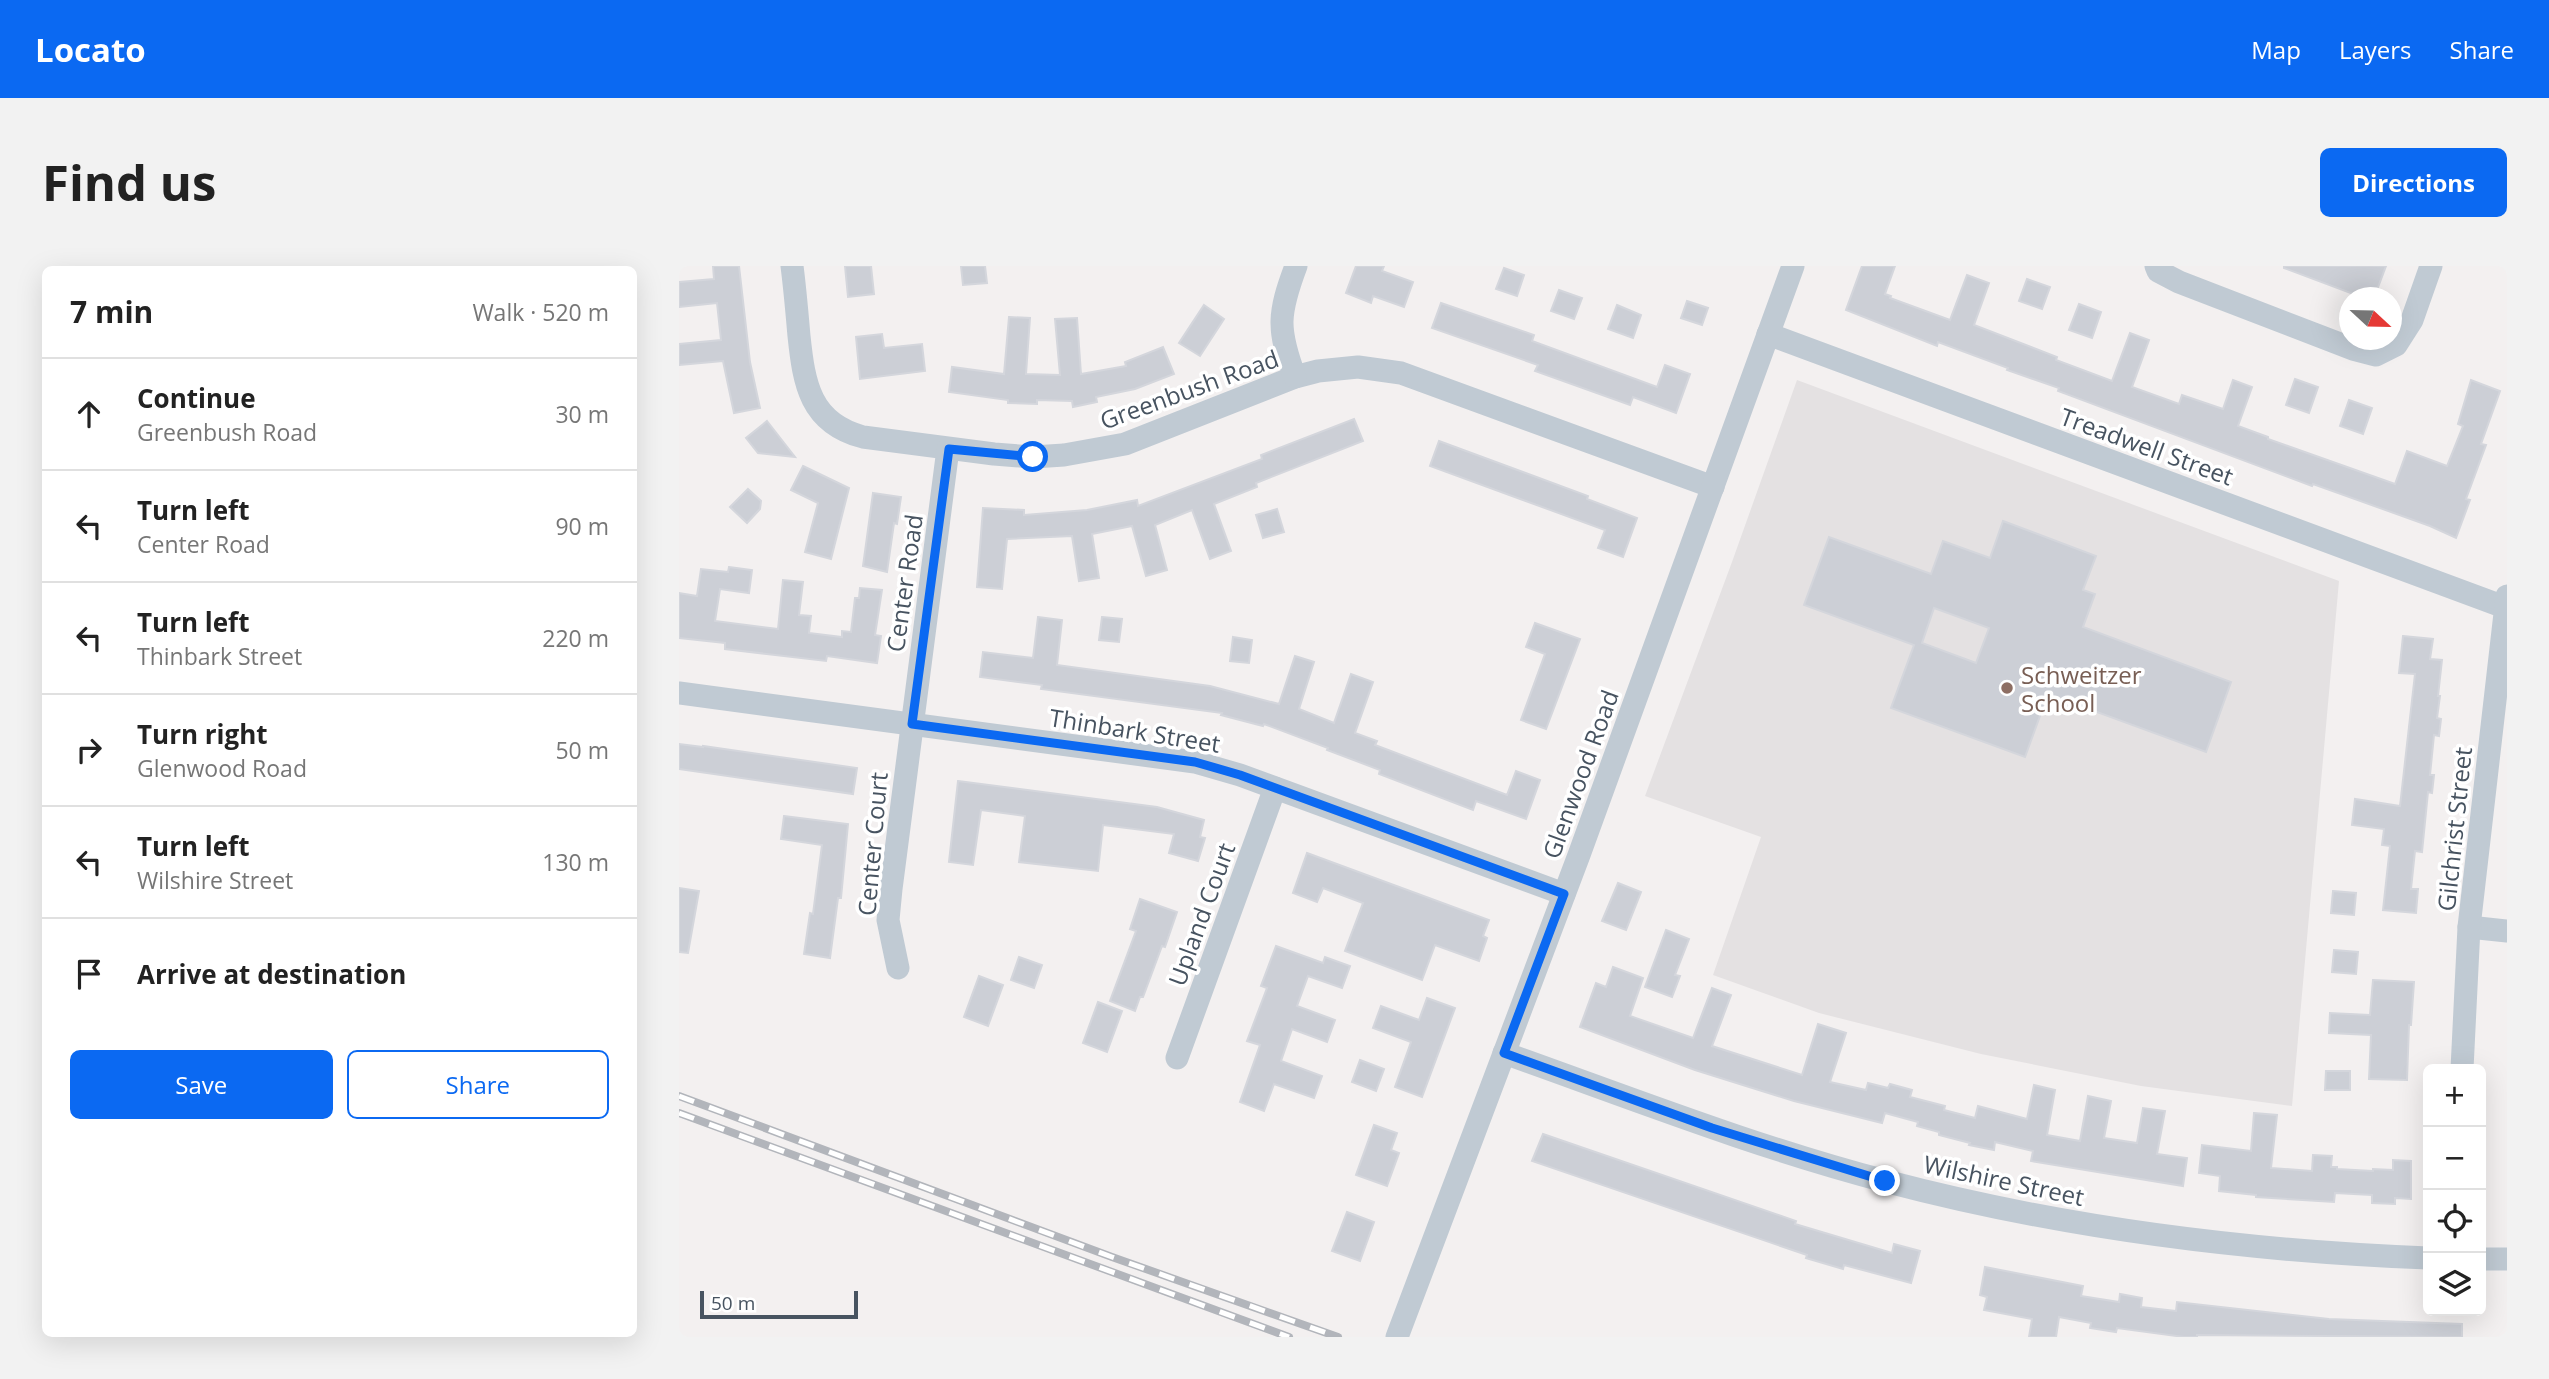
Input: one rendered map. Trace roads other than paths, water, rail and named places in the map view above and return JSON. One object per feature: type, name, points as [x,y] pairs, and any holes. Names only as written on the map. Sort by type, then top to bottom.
[{"type":"street","name":"Greenbush Road","points":[[792,266],[802,370],[807,390],[822,414],[853,434],[949,449],[1033,457],[1074,454],[1125,444],[1295,377],[1345,367],[1374,368],[1401,373],[1713,487]]},
{"type":"street","points":[[1295,377],[1281,330],[1283,299],[1296,266]]},
{"type":"street","name":"Glenwood Road","points":[[1397,1337],[1564,894],[1793,266]]},
{"type":"street","points":[[2156,266],[2158,271],[2179,282],[2353,349],[2376,355],[2396,345],[2411,320],[2431,266]]},
{"type":"street","name":"Treadwell Street","points":[[1768,334],[2507,604]]},
{"type":"street","name":"Center Road","points":[[912,724],[949,449]]},
{"type":"street","name":"Gilchrist Street","points":[[2462,1064],[2469,927],[2507,604]]},
{"type":"street","name":"Thinbark Street","points":[[679,693],[1195,762],[1275,788],[1564,894]]},
{"type":"street","name":"Center Court","points":[[898,968],[888,919],[912,724]]},
{"type":"street","name":"Upland Court","points":[[1177,1058],[1275,788]]},
{"type":"street","points":[[2469,927],[2507,931]]},
{"type":"street","name":"Wilshire Street","points":[[1504,1053],[1712,1128],[1819,1162],[1941,1195],[2072,1222],[2217,1244],[2423,1258]]},
{"type":"street","points":[[2486,1259],[2507,1259]]},
{"type":"railway","points":[[679,1096],[1112,1257],[1338,1337]]},
{"type":"railway","points":[[679,1113],[1289,1337]]},
{"type":"place","name":"Schweitzer School","points":[[2007,688]]}]
